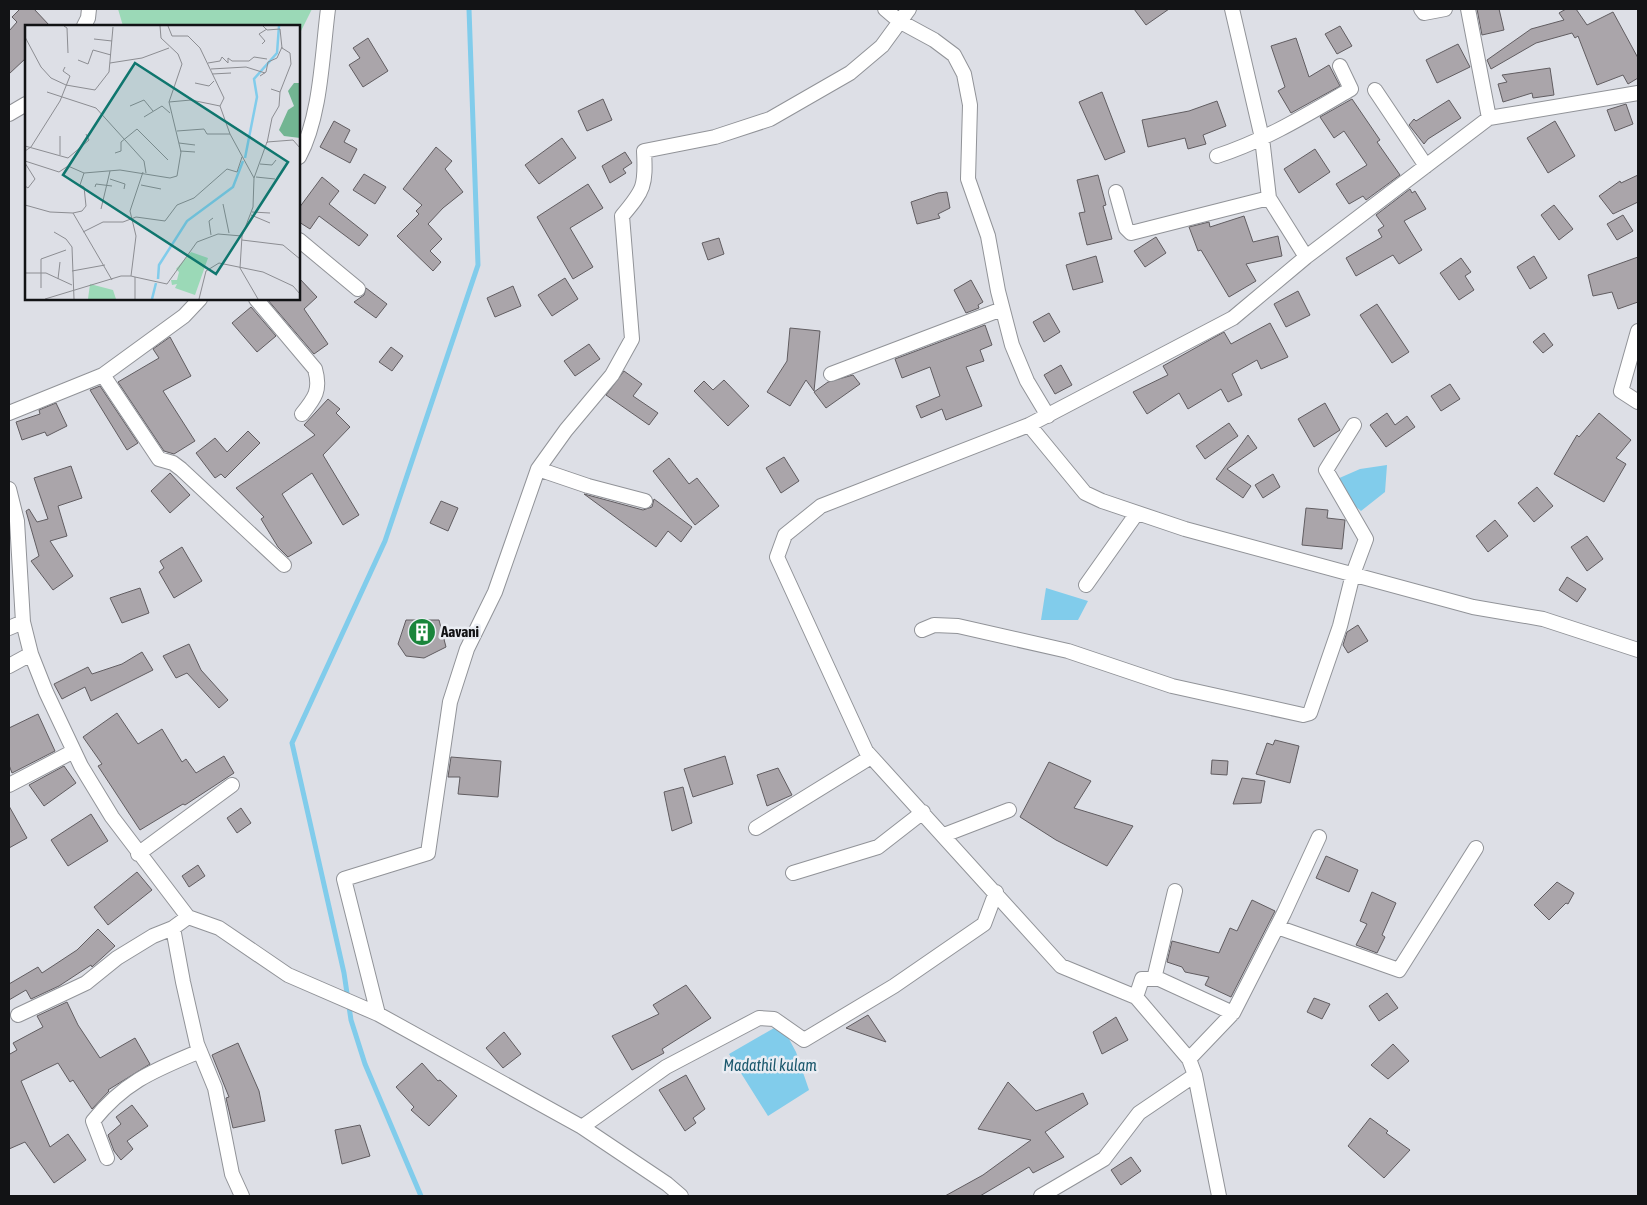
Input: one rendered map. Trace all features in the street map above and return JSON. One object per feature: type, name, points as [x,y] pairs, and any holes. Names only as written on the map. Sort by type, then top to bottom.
[{"type":"street","points":[[84,25],[90,9]]},
{"type":"street","points":[[300,154],[310,129],[315,107],[328,9]]},
{"type":"street","points":[[885,9],[954,55],[964,74],[970,105],[968,179],[988,236],[1002,309],[1012,345],[1027,381],[1048,416]]},
{"type":"street","points":[[373,1012],[344,879],[428,853],[450,702],[467,649],[495,592],[538,468],[566,430],[612,374],[632,339],[622,216],[637,199],[646,181],[644,151],[715,137],[770,119],[850,73],[882,46],[908,9]]},
{"type":"street","points":[[1232,9],[1262,138],[1269,198],[1306,257]]},
{"type":"street","points":[[1421,9],[1424,13],[1445,9]]},
{"type":"street","points":[[1468,9],[1489,118]]},
{"type":"street","points":[[1217,156],[1262,138],[1304,117],[1351,88],[1340,66]]},
{"type":"street","points":[[1375,90],[1426,166]]},
{"type":"street","points":[[1219,1196],[1196,1075],[1189,1059],[1136,997],[1061,966],[996,892],[866,751],[777,558],[785,535],[821,506],[1029,425],[1233,318],[1306,257],[1489,118],[1638,93]]},
{"type":"street","points":[[9,114],[25,105]]},
{"type":"street","points":[[1116,192],[1126,228],[1131,233],[1269,198]]},
{"type":"street","points":[[300,241],[358,289]]},
{"type":"street","points":[[9,413],[103,375],[184,316],[199,300]]},
{"type":"street","points":[[257,300],[316,369],[319,381],[315,398],[302,414]]},
{"type":"street","points":[[831,374],[1002,309]]},
{"type":"street","points":[[1638,331],[1621,391],[1638,402]]},
{"type":"street","points":[[103,375],[159,459],[172,463],[181,469],[284,566]]},
{"type":"street","points":[[1029,425],[1085,493],[1137,513],[1185,529],[1473,606],[1543,619],[1638,650]]},
{"type":"street","points":[[928,628],[949,624],[1068,651],[1172,686],[1305,715],[1311,713],[1340,626],[1353,574],[1366,539],[1326,470],[1354,425]]},
{"type":"street","points":[[538,468],[588,486],[645,501]]},
{"type":"street","points":[[9,489],[19,539],[23,622],[31,654],[46,692],[74,751],[112,817],[138,854],[188,917],[219,928],[307,986],[373,1012],[582,1128],[667,1184],[681,1196]]},
{"type":"street","points":[[1086,585],[1137,513]]},
{"type":"street","points":[[9,628],[23,622]]},
{"type":"street","points":[[9,666],[31,654]]},
{"type":"street","points":[[9,785],[74,751]]},
{"type":"street","points":[[756,828],[871,757]]},
{"type":"street","points":[[138,854],[232,785]]},
{"type":"street","points":[[944,835],[1009,810]]},
{"type":"street","points":[[793,873],[878,847],[923,812]]},
{"type":"street","points":[[1189,1059],[1233,1013],[1277,927],[1319,837]]},
{"type":"street","points":[[1277,927],[1399,970],[1476,848]]},
{"type":"street","points":[[1154,979],[1175,891]]},
{"type":"street","points":[[582,1128],[666,1067],[759,1018],[774,1019],[804,1040],[894,986],[984,924],[996,892]]},
{"type":"street","points":[[18,1015],[86,983],[117,958],[152,936],[173,928],[188,917]]},
{"type":"street","points":[[173,928],[183,982],[200,1051],[215,1088],[232,1174],[242,1196]]},
{"type":"street","points":[[1136,997],[1142,979],[1159,979],[1187,990],[1233,1013]]},
{"type":"street","points":[[107,1158],[94,1121],[107,1104],[121,1090],[150,1072],[200,1051]]},
{"type":"street","points":[[1041,1196],[1104,1159],[1139,1113],[1196,1075]]},
{"type":"green space","points":[[118,9],[312,9],[300,33],[300,25],[123,25]]},
{"type":"water","points":[[1387,465],[1385,492],[1361,511],[1328,483],[1360,469]]},
{"type":"water","points":[[1046,588],[1088,601],[1078,620],[1041,620]]},
{"type":"water","name":"Madathil kulam","points":[[781,1024],[796,1052],[809,1090],[768,1116],[729,1054]]},
{"type":"building","points":[[20,9],[34,9],[49,25],[25,25],[25,59],[9,74],[9,31],[17,22],[12,17]]},
{"type":"building","points":[[1134,9],[1169,9],[1146,25]]},
{"type":"building","points":[[1477,9],[1499,9],[1504,30],[1482,35]]},
{"type":"building","points":[[1566,9],[1576,9],[1587,25],[1613,12],[1638,58],[1638,78],[1628,84],[1623,75],[1597,85],[1578,36],[1575,38],[1572,33],[1536,43],[1491,69],[1487,60],[1531,29],[1564,20],[1559,13]]},
{"type":"building","points":[[1340,26],[1352,46],[1337,54],[1325,34]]},
{"type":"building","points":[[368,38],[388,71],[363,87],[349,65],[360,58],[353,48]]},
{"type":"building","points":[[1296,38],[1309,77],[1329,65],[1340,86],[1291,113],[1278,91],[1285,87],[1271,46]]},
{"type":"building","points":[[1458,44],[1470,67],[1437,83],[1426,60]]},
{"type":"building","points":[[1550,68],[1554,95],[1533,98],[1532,93],[1503,102],[1498,84],[1507,82],[1502,75]]},
{"type":"building","points":[[1102,92],[1125,152],[1105,160],[1079,102]]},
{"type":"building","points":[[603,99],[612,120],[587,131],[578,111]]},
{"type":"building","points":[[1352,99],[1380,140],[1377,142],[1400,175],[1366,200],[1363,196],[1349,204],[1336,184],[1367,165],[1344,131],[1334,138],[1320,117]]},
{"type":"building","points":[[1449,100],[1461,118],[1428,139],[1424,144],[1409,125],[1414,119],[1416,121]]},
{"type":"building","points":[[1217,101],[1226,126],[1203,135],[1206,144],[1188,149],[1185,138],[1148,147],[1142,120],[1189,111]]},
{"type":"building","points":[[1626,104],[1633,124],[1615,131],[1607,110]]},
{"type":"building","points":[[334,121],[350,130],[344,142],[357,149],[350,163],[320,147]]},
{"type":"building","points":[[1555,121],[1575,156],[1548,173],[1527,138]]},
{"type":"building","points":[[562,138],[576,158],[539,184],[525,165]]},
{"type":"building","points":[[436,147],[452,161],[445,169],[463,192],[443,208],[428,224],[442,239],[430,251],[441,262],[433,271],[397,236],[419,214],[416,211],[422,205],[403,189]]},
{"type":"building","points":[[1315,149],[1330,172],[1299,193],[1284,169]]},
{"type":"building","points":[[625,152],[632,163],[623,169],[626,173],[610,183],[602,166]]},
{"type":"building","points":[[364,174],[386,187],[375,204],[353,190]]},
{"type":"building","points":[[1098,175],[1106,205],[1103,206],[1112,239],[1087,245],[1079,213],[1085,212],[1077,180]]},
{"type":"building","points":[[1638,175],[1638,202],[1613,214],[1599,196],[1620,181],[1621,183]]},
{"type":"building","points":[[322,177],[339,191],[329,204],[368,235],[359,246],[319,216],[310,229],[300,223],[300,207]]},
{"type":"building","points":[[588,184],[603,208],[570,228],[593,267],[573,279],[537,217]]},
{"type":"building","points":[[1410,189],[1412,193],[1415,191],[1426,209],[1404,221],[1422,250],[1399,264],[1393,255],[1356,276],[1346,258],[1382,237],[1378,230],[1384,226],[1376,215]]},
{"type":"building","points":[[947,192],[950,208],[938,214],[940,218],[917,224],[911,202]]},
{"type":"building","points":[[1554,205],[1573,229],[1559,240],[1541,215]]},
{"type":"building","points":[[1623,215],[1633,231],[1617,240],[1607,224]]},
{"type":"building","points":[[1244,216],[1253,242],[1278,236],[1282,256],[1246,264],[1256,281],[1229,297],[1201,250],[1198,251],[1189,227],[1209,222],[1210,227]]},
{"type":"building","points":[[1156,237],[1166,253],[1145,267],[1134,251]]},
{"type":"building","points":[[719,238],[724,254],[708,260],[702,243]]},
{"type":"building","points":[[1096,256],[1103,282],[1073,290],[1066,265]]},
{"type":"building","points":[[1534,256],[1547,278],[1530,289],[1517,267]]},
{"type":"building","points":[[1638,257],[1638,302],[1618,309],[1612,292],[1593,296],[1588,275]]},
{"type":"building","points":[[1461,258],[1471,272],[1465,276],[1474,290],[1459,300],[1440,273]]},
{"type":"building","points":[[565,278],[578,299],[552,316],[538,295]]},
{"type":"building","points":[[300,279],[317,297],[304,309],[328,344],[314,354],[268,300],[300,300]]},
{"type":"building","points":[[971,280],[983,302],[978,305],[979,308],[966,313],[954,290]]},
{"type":"building","points":[[513,286],[521,306],[495,317],[487,298]]},
{"type":"building","points":[[366,288],[387,304],[376,318],[354,302],[364,295]]},
{"type":"building","points":[[1298,291],[1310,315],[1286,327],[1274,304]]},
{"type":"building","points":[[1377,304],[1409,352],[1392,363],[1360,315]]},
{"type":"building","points":[[251,307],[276,336],[257,352],[232,323]]},
{"type":"building","points":[[1049,313],[1060,332],[1044,342],[1033,322]]},
{"type":"building","points":[[1270,323],[1288,357],[1261,369],[1257,360],[1232,374],[1242,395],[1228,402],[1221,389],[1188,409],[1179,393],[1147,414],[1133,392],[1168,375],[1163,366],[1224,332],[1231,344]]},
{"type":"building","points":[[985,325],[992,345],[980,350],[984,361],[966,367],[982,406],[946,420],[942,409],[921,418],[916,406],[940,396],[930,367],[902,378],[895,359]]},
{"type":"building","points":[[790,328],[820,331],[814,391],[806,380],[790,406],[767,392],[787,361]]},
{"type":"building","points":[[1544,333],[1553,345],[1543,353],[1533,342]]},
{"type":"building","points":[[170,337],[191,376],[163,391],[195,441],[174,454],[164,451],[118,382],[159,358],[153,349]]},
{"type":"building","points":[[589,344],[600,359],[575,376],[564,361]]},
{"type":"building","points":[[391,347],[403,356],[392,371],[379,362]]},
{"type":"building","points":[[1061,365],[1072,385],[1055,394],[1044,375]]},
{"type":"building","points":[[624,371],[642,384],[633,396],[658,413],[649,425],[606,395]]},
{"type":"building","points":[[853,375],[860,384],[826,408],[814,392],[828,382]]},
{"type":"building","points":[[724,380],[749,406],[728,426],[694,391],[704,381],[713,390]]},
{"type":"building","points":[[1450,384],[1460,399],[1441,411],[1431,396]]},
{"type":"building","points":[[100,386],[138,443],[127,450],[90,390]]},
{"type":"building","points":[[328,399],[340,409],[336,413],[350,427],[323,455],[359,515],[343,525],[312,473],[282,494],[312,543],[288,557],[278,547],[261,519],[264,517],[236,488],[315,435],[304,425]]},
{"type":"building","points":[[56,403],[67,426],[47,436],[45,432],[22,440],[16,422],[40,414],[39,410]]},
{"type":"building","points":[[1325,403],[1340,430],[1314,447],[1298,419]]},
{"type":"building","points":[[1387,413],[1395,425],[1407,416],[1415,427],[1386,447],[1370,425]]},
{"type":"building","points":[[1599,413],[1631,440],[1616,458],[1626,464],[1604,502],[1554,474],[1577,435],[1579,437]]},
{"type":"building","points":[[1229,423],[1238,436],[1205,459],[1196,446]]},
{"type":"building","points":[[248,431],[260,443],[225,478],[221,474],[215,478],[196,453],[215,438],[227,452]]},
{"type":"building","points":[[1248,435],[1257,448],[1227,469],[1251,486],[1243,498],[1216,479]]},
{"type":"building","points":[[784,457],[799,481],[781,493],[766,468]]},
{"type":"building","points":[[669,458],[689,484],[697,478],[719,506],[695,525],[653,471]]},
{"type":"building","points":[[71,466],[82,498],[58,506],[67,536],[50,541],[73,576],[53,590],[31,561],[39,556],[26,511],[29,509],[37,522],[48,519],[34,478]]},
{"type":"building","points":[[170,473],[190,495],[170,513],[151,491]]},
{"type":"building","points":[[1273,474],[1280,487],[1263,498],[1255,485]]},
{"type":"building","points":[[1537,487],[1553,506],[1534,522],[1518,503]]},
{"type":"building","points":[[584,494],[643,510],[652,507],[654,499],[692,527],[681,542],[668,531],[656,547]]},
{"type":"building","points":[[441,501],[458,508],[448,531],[430,523]]},
{"type":"building","points":[[1306,508],[1328,510],[1327,518],[1345,520],[1342,549],[1302,545]]},
{"type":"building","points":[[1495,520],[1508,536],[1488,552],[1476,536]]},
{"type":"building","points":[[1587,536],[1603,559],[1587,571],[1571,547]]},
{"type":"building","points":[[182,547],[202,581],[174,598],[159,572],[164,568],[160,561]]},
{"type":"building","points":[[1567,577],[1586,589],[1577,602],[1559,590]]},
{"type":"building","points":[[140,588],[149,613],[122,623],[110,598]]},
{"type":"building","name":"Aavani","points":[[406,620],[439,620],[446,647],[424,658],[406,656],[398,644]]},
{"type":"building","points":[[1358,625],[1368,641],[1348,653],[1343,645],[1347,632]]},
{"type":"building","points":[[189,644],[201,670],[228,700],[219,708],[187,673],[176,678],[163,656]]},
{"type":"building","points":[[142,652],[153,670],[91,701],[85,687],[62,699],[54,684],[88,667],[92,674],[122,664]]},
{"type":"building","points":[[117,713],[138,744],[162,729],[182,762],[186,759],[196,773],[224,756],[234,773],[185,805],[183,804],[140,830],[98,766],[102,764],[83,737]]},
{"type":"building","points":[[38,714],[55,751],[12,773],[9,765],[9,728]]},
{"type":"building","points":[[1275,740],[1299,746],[1290,783],[1256,774],[1267,743],[1273,745]]},
{"type":"building","points":[[725,756],[733,784],[693,797],[684,769]]},
{"type":"building","points":[[451,757],[501,761],[498,797],[458,794],[460,777],[448,777]]},
{"type":"building","points":[[1212,760],[1228,761],[1227,775],[1211,774]]},
{"type":"building","points":[[1049,762],[1091,781],[1074,808],[1133,826],[1107,866],[1056,840],[1020,817]]},
{"type":"building","points":[[64,766],[76,783],[44,806],[29,785]]},
{"type":"building","points":[[778,768],[792,795],[767,806],[757,775]]},
{"type":"building","points":[[1242,778],[1265,781],[1261,803],[1233,804]]},
{"type":"building","points":[[683,787],[692,823],[672,831],[664,792]]},
{"type":"building","points":[[9,806],[27,838],[9,848]]},
{"type":"building","points":[[241,808],[251,823],[237,833],[227,818]]},
{"type":"building","points":[[91,814],[108,841],[68,866],[51,840]]},
{"type":"building","points":[[1326,856],[1358,870],[1349,892],[1316,878]]},
{"type":"building","points":[[198,865],[205,876],[189,887],[182,876]]},
{"type":"building","points":[[137,872],[152,890],[108,925],[94,907]]},
{"type":"building","points":[[1557,882],[1574,893],[1568,904],[1566,903],[1549,920],[1534,905]]},
{"type":"building","points":[[1372,892],[1396,903],[1382,935],[1385,937],[1377,953],[1356,945],[1367,924],[1360,921]]},
{"type":"building","points":[[1252,900],[1275,911],[1231,997],[1205,985],[1209,977],[1185,972],[1182,967],[1167,962],[1172,941],[1219,953],[1230,928],[1237,931]]},
{"type":"building","points":[[98,929],[115,946],[92,967],[91,965],[59,986],[31,999],[26,990],[9,1000],[9,984],[38,967],[42,973],[77,950]]},
{"type":"building","points":[[686,985],[711,1018],[662,1049],[664,1053],[632,1070],[612,1036],[659,1014],[653,1005]]},
{"type":"building","points":[[1387,993],[1398,1008],[1379,1021],[1369,1006]]},
{"type":"building","points":[[1314,998],[1330,1004],[1322,1019],[1307,1012]]},
{"type":"building","points":[[67,1002],[78,1025],[100,1058],[135,1038],[150,1064],[108,1090],[92,1109],[73,1080],[70,1082],[58,1063],[21,1081],[50,1147],[68,1134],[86,1160],[54,1183],[25,1142],[9,1149],[9,1052],[10,1054],[17,1050],[13,1043],[43,1027],[37,1016]]},
{"type":"building","points":[[868,1015],[886,1042],[846,1028]]},
{"type":"building","points":[[1116,1017],[1128,1040],[1102,1054],[1093,1032]]},
{"type":"building","points":[[504,1032],[521,1054],[503,1068],[486,1048]]},
{"type":"building","points":[[238,1043],[259,1091],[265,1121],[233,1128],[226,1098],[229,1097],[212,1055]]},
{"type":"building","points":[[1393,1044],[1409,1061],[1388,1079],[1371,1065]]},
{"type":"building","points":[[422,1063],[438,1081],[440,1080],[457,1096],[429,1126],[411,1110],[414,1107],[396,1087]]},
{"type":"building","points":[[686,1075],[705,1109],[693,1118],[696,1123],[685,1131],[659,1090]]},
{"type":"building","points":[[1008,1082],[1036,1111],[1083,1093],[1088,1104],[1045,1132],[1064,1157],[1033,1173],[1029,1167],[980,1196],[945,1196],[983,1175],[1031,1140],[978,1129]]},
{"type":"building","points":[[132,1105],[148,1126],[127,1141],[133,1149],[121,1160],[114,1151],[108,1135],[121,1124],[116,1117]]},
{"type":"building","points":[[1370,1118],[1388,1131],[1386,1133],[1410,1150],[1384,1178],[1348,1146]]},
{"type":"building","points":[[360,1125],[370,1156],[342,1164],[335,1130]]},
{"type":"building","points":[[1131,1157],[1141,1171],[1121,1185],[1111,1170]]},
{"type":"waterway","points":[[421,1196],[365,1064],[351,1020],[344,973],[292,743],[385,541],[478,265],[469,9]]},
{"type":"place","name":"Aavani","points":[[422,632]]}]
